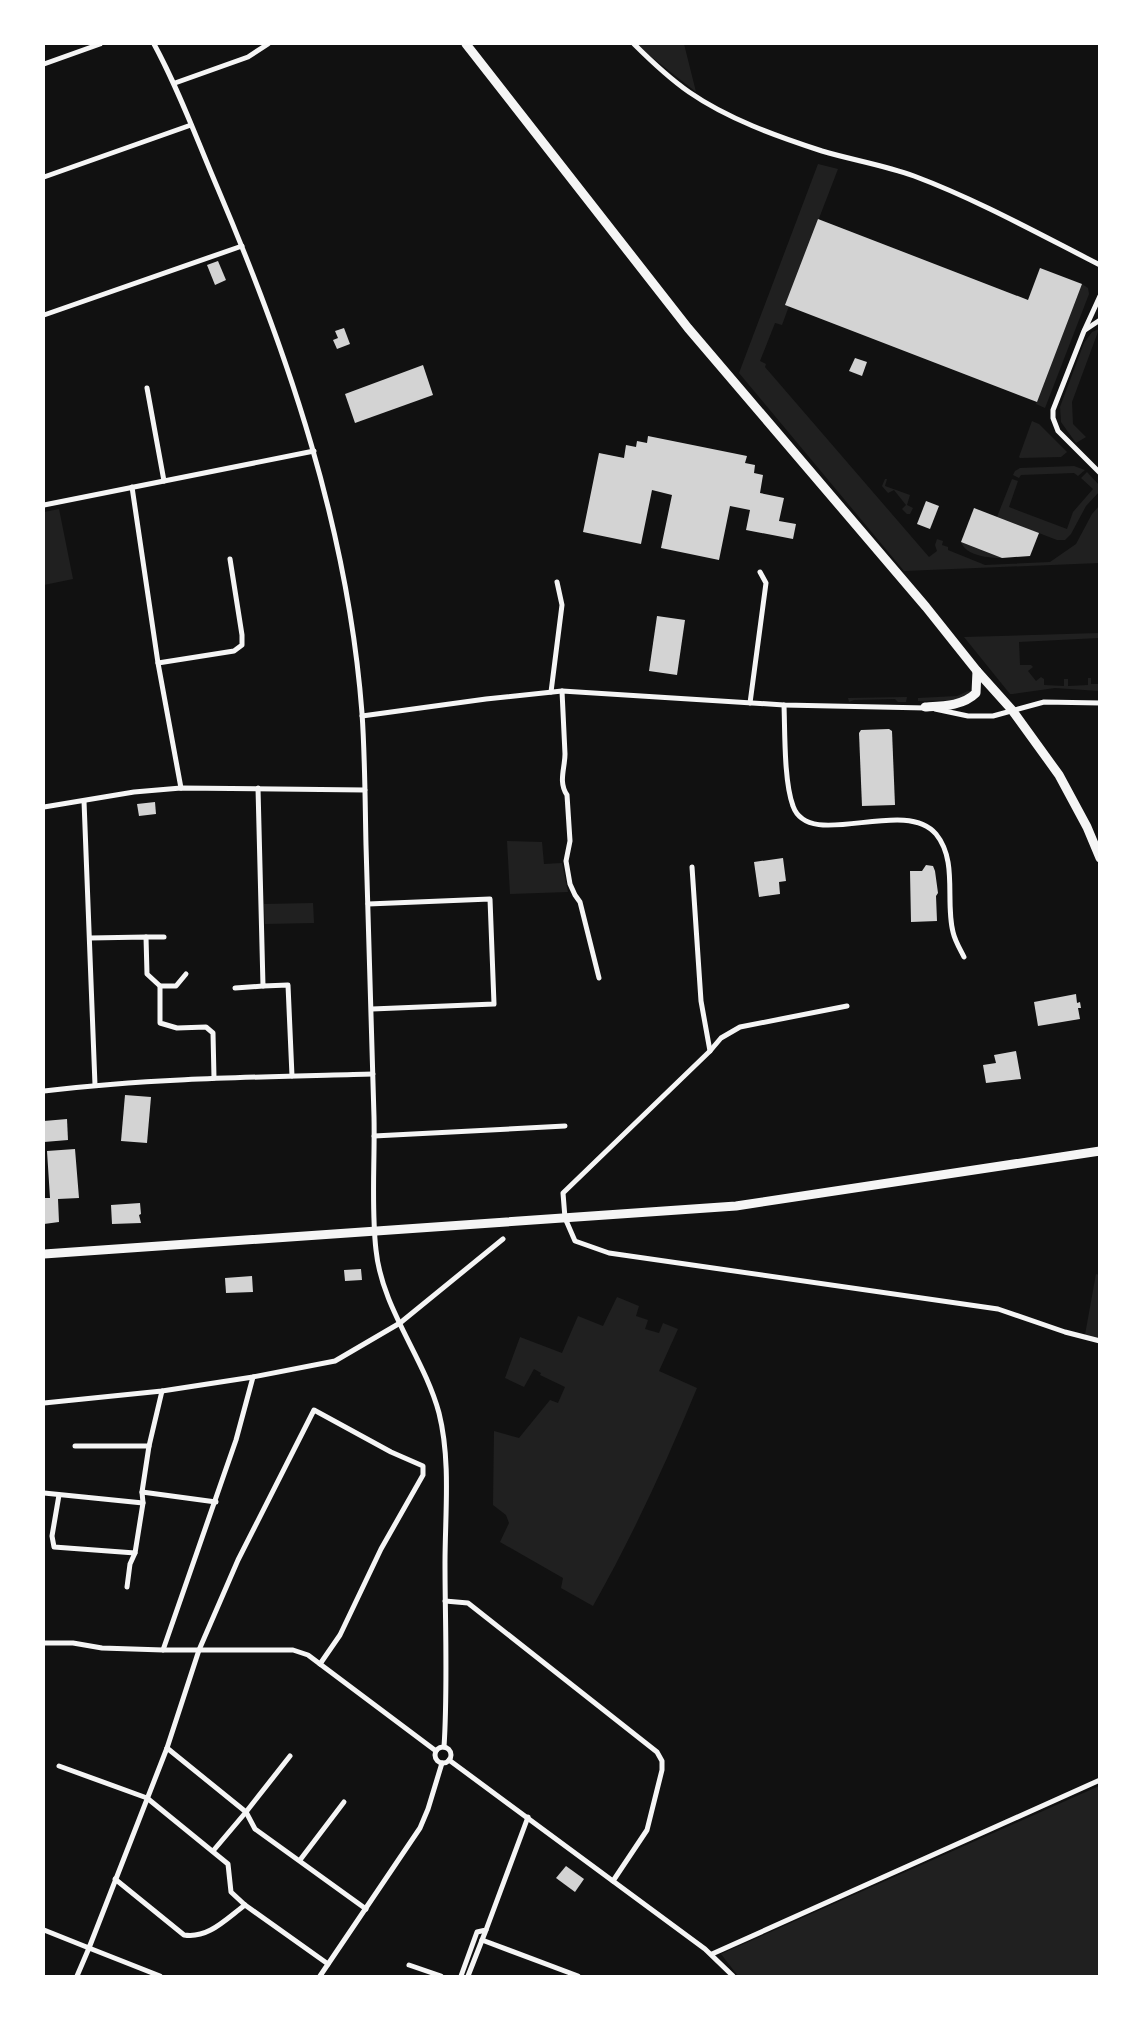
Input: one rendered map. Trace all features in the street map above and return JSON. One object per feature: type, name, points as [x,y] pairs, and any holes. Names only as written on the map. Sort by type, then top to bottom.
[{"type":"main road","points":[[466,44],[688,328],[1012,710],[1059,775],[1100,858]]},
{"type":"main road","points":[[925,707],[950,705],[969,700],[976,693],[977,671]]},
{"type":"main road","points":[[44,1254],[736,1206],[1100,1151]]},
{"type":"street","points":[[44,64],[100,44]]},
{"type":"street","points":[[154,44],[174,83],[242,246],[293,380],[332,519],[354,641],[362,716],[365,790],[372,1009],[374,1232],[376,1256],[383,1281],[429,1386],[439,1413],[443,1440],[446,1486],[444,1747]]},
{"type":"street","points":[[174,83],[248,57],[268,44]]},
{"type":"street","points":[[634,44],[688,91],[722,112],[776,135],[822,151],[912,175],[955,193],[1100,265]]},
{"type":"street","points":[[44,177],[191,125]]},
{"type":"street","points":[[44,315],[242,246]]},
{"type":"street","points":[[1100,296],[1053,410],[1053,418],[1058,431],[1100,473]]},
{"type":"street","points":[[1084,331],[1100,320]]},
{"type":"street","points":[[147,388],[164,481]]},
{"type":"street","points":[[44,505],[314,451]]},
{"type":"street","points":[[132,487],[158,663],[181,788]]},
{"type":"street","points":[[158,663],[234,651],[242,645],[243,635],[230,559]]},
{"type":"street","points":[[750,703],[766,584],[760,572]]},
{"type":"street","points":[[551,692],[562,605],[557,582]]},
{"type":"street","points":[[362,716],[562,691],[784,705],[925,707],[968,716],[993,716],[1044,702],[1100,703]]},
{"type":"street","points":[[562,691],[565,760],[562,771],[564,790],[567,795],[570,841],[566,861],[570,884],[574,896],[580,902],[599,978]]},
{"type":"street","points":[[784,705],[789,791],[798,816],[806,822],[823,825],[905,820],[922,824],[934,833],[943,845],[949,868],[953,933],[964,957]]},
{"type":"street","points":[[44,807],[134,792],[181,788],[365,790]]},
{"type":"street","points":[[258,788],[263,986]]},
{"type":"street","points":[[84,801],[95,1085]]},
{"type":"street","points":[[692,867],[701,1001],[710,1051]]},
{"type":"street","points":[[368,904],[490,899],[494,1005],[372,1009]]},
{"type":"street","points":[[146,937],[147,974],[160,986],[176,986],[186,974]]},
{"type":"street","points":[[90,938],[164,937]]},
{"type":"street","points":[[235,987],[288,985],[292,1076]]},
{"type":"street","points":[[160,986],[160,1023],[177,1028],[206,1028],[213,1033],[214,1078]]},
{"type":"street","points":[[848,1006],[740,1027],[721,1038],[563,1193],[565,1218],[574,1241],[609,1253],[998,1309],[1065,1332],[1100,1341]]},
{"type":"street","points":[[44,1091],[95,1085],[214,1078],[373,1074]]},
{"type":"street","points":[[374,1136],[565,1126]]},
{"type":"street","points":[[44,1402],[162,1391],[335,1361],[400,1323],[502,1239]]},
{"type":"street","points":[[163,1650],[216,1502],[253,1377]]},
{"type":"street","points":[[127,1587],[130,1564],[135,1553],[150,1446],[162,1391]]},
{"type":"street","points":[[77,1977],[167,1748],[199,1650],[238,1560],[314,1410],[391,1452],[423,1466],[423,1475],[381,1550],[340,1635],[320,1664]]},
{"type":"street","points":[[75,1446],[150,1446]]},
{"type":"street","points":[[142,1492],[216,1502]]},
{"type":"street","points":[[46,1493],[143,1503]]},
{"type":"street","points":[[59,1495],[52,1536],[54,1547],[135,1553]]},
{"type":"street","points":[[445,1601],[468,1603],[657,1752],[662,1761],[662,1770],[646,1830],[614,1881]]},
{"type":"street","points":[[44,1643],[163,1650],[293,1650],[308,1655],[436,1751]]},
{"type":"street","points":[[436,1751],[444,1747]]},
{"type":"street","points":[[444,1747],[451,1753],[449,1760]]},
{"type":"street","points":[[167,1748],[246,1812],[255,1829],[366,1909]]},
{"type":"street","points":[[436,1751],[436,1758],[442,1763]]},
{"type":"street","points":[[213,1851],[290,1756]]},
{"type":"street","points":[[320,1977],[420,1828],[442,1763],[449,1760]]},
{"type":"street","points":[[449,1760],[712,1954],[734,1977]]},
{"type":"street","points":[[59,1766],[147,1798],[228,1864],[231,1892],[245,1905],[328,1964]]},
{"type":"street","points":[[712,1954],[1100,1780]]},
{"type":"street","points":[[300,1860],[344,1802]]},
{"type":"street","points":[[468,1977],[528,1817]]},
{"type":"street","points":[[115,1879],[184,1935],[195,1937],[207,1933],[245,1905]]},
{"type":"street","points":[[44,1930],[160,1977]]},
{"type":"street","points":[[461,1977],[477,1932],[486,1930]]},
{"type":"street","points":[[482,1940],[578,1977]]},
{"type":"street","points":[[409,1965],[441,1977]]},
{"type":"shaded area","points":[[638,44],[684,44],[696,92],[649,55]]},
{"type":"shaded area","points":[[818,164],[838,169],[786,304],[789,306],[782,325],[775,323],[760,361],[766,364],[765,367],[929,557],[937,551],[935,545],[937,539],[943,541],[942,545],[948,547],[948,550],[985,565],[1050,562],[1076,544],[1092,514],[1099,506],[1099,563],[904,571],[739,373]]},
{"type":"shaded area","points":[[1082,284],[1088,288],[1089,294],[1045,408],[1036,404]]},
{"type":"shaded area","points":[[1099,329],[1072,402],[1073,424],[1086,437],[1076,443],[1061,422],[1060,407],[1084,343],[1092,332]]},
{"type":"shaded area","points":[[1032,421],[1039,424],[1067,452],[1061,457],[1020,458]]},
{"type":"shaded area","points":[[1074,466],[1085,470],[1078,476],[1074,473],[1021,475],[1019,478],[1013,475],[1020,468]]},
{"type":"shaded area","points":[[1087,472],[1099,485],[1099,492],[1086,506],[1071,534],[1065,540],[1057,540],[997,517],[1012,479],[1018,481],[1009,507],[1067,529],[1073,512],[1093,489],[1081,478]]},
{"type":"shaded area","points":[[887,479],[885,486],[910,495],[907,505],[913,508],[910,514],[902,509],[906,505],[894,490],[888,493],[882,486]]},
{"type":"shaded area","points":[[59,509],[73,579],[44,585],[44,512]]},
{"type":"shaded area","points":[[961,542],[1002,558],[985,557],[973,553]]},
{"type":"shaded area","points":[[1099,633],[1099,638],[1019,642],[1020,665],[1033,667],[1028,671],[1036,681],[1041,677],[1044,679],[1044,685],[1064,686],[1064,679],[1068,679],[1068,686],[1088,685],[1088,678],[1091,678],[1091,684],[1099,684],[1099,691],[1055,688],[1013,694],[1010,694],[964,637]]},
{"type":"shaded area","points":[[968,691],[972,692],[958,700],[918,701],[918,698],[957,696]]},
{"type":"shaded area","points":[[907,697],[906,702],[898,702],[895,699],[849,702],[848,698]]},
{"type":"shaded area","points":[[507,841],[542,842],[544,864],[562,863],[568,892],[510,894]]},
{"type":"shaded area","points":[[313,903],[314,923],[265,924],[264,904]]},
{"type":"shaded area","points":[[1096,1274],[1099,1275],[1099,1339],[1085,1335]]},
{"type":"shaded area","points":[[617,1297],[639,1306],[636,1316],[648,1320],[645,1329],[659,1333],[663,1323],[678,1329],[659,1371],[697,1388],[648,1499],[593,1606],[561,1588],[563,1578],[500,1542],[509,1523],[506,1515],[493,1505],[494,1431],[519,1438],[550,1400],[558,1403],[565,1387],[540,1375],[541,1373],[534,1369],[524,1387],[505,1378],[520,1337],[562,1353],[578,1316],[603,1326]]},
{"type":"shaded area","points":[[1099,1786],[1099,1976],[738,1976],[721,1954]]},
{"type":"building","points":[[818,219],[1028,300],[1040,268],[1082,284],[1037,402],[785,305]]},
{"type":"building","points":[[218,261],[226,280],[215,285],[207,265]]},
{"type":"building","points":[[344,328],[350,344],[337,349],[333,340],[338,338],[335,331]]},
{"type":"building","points":[[855,358],[867,362],[862,376],[849,371]]},
{"type":"building","points":[[423,365],[433,395],[355,423],[345,394]]},
{"type":"building","points":[[648,436],[747,456],[745,463],[755,465],[754,473],[763,475],[760,493],[784,498],[779,521],[796,524],[793,539],[746,530],[750,510],[730,506],[719,560],[661,548],[672,495],[652,490],[641,544],[583,532],[599,453],[624,458],[626,445],[636,447],[637,441],[647,443]]},
{"type":"building","points":[[926,501],[939,506],[930,529],[917,524]]},
{"type":"building","points":[[974,508],[1039,533],[1030,556],[1002,558],[961,542]]},
{"type":"building","points":[[657,616],[685,620],[677,675],[649,671]]},
{"type":"building","points":[[889,729],[892,731],[895,805],[862,806],[859,733],[861,730]]},
{"type":"building","points":[[155,802],[156,814],[139,816],[137,804]]},
{"type":"building","points":[[783,858],[786,881],[779,882],[780,894],[759,897],[754,862]]},
{"type":"building","points":[[926,865],[933,866],[935,871],[938,893],[936,896],[937,921],[911,922],[910,871],[922,871]]},
{"type":"building","points":[[1076,994],[1077,1003],[1080,1002],[1081,1008],[1078,1008],[1080,1019],[1038,1026],[1034,1002]]},
{"type":"building","points":[[1016,1051],[1021,1079],[986,1083],[983,1065],[996,1063],[994,1055]]},
{"type":"building","points":[[125,1095],[151,1097],[147,1143],[121,1141]]},
{"type":"building","points":[[67,1119],[68,1140],[44,1142],[44,1121]]},
{"type":"building","points":[[75,1149],[79,1198],[58,1199],[59,1222],[44,1224],[44,1198],[50,1198],[47,1151]]},
{"type":"building","points":[[140,1203],[141,1223],[112,1224],[111,1205]]},
{"type":"building","points":[[361,1269],[362,1280],[345,1281],[344,1270]]},
{"type":"building","points":[[252,1276],[253,1292],[226,1293],[225,1278]]},
{"type":"building","points":[[566,1866],[584,1879],[575,1892],[556,1878]]}]
